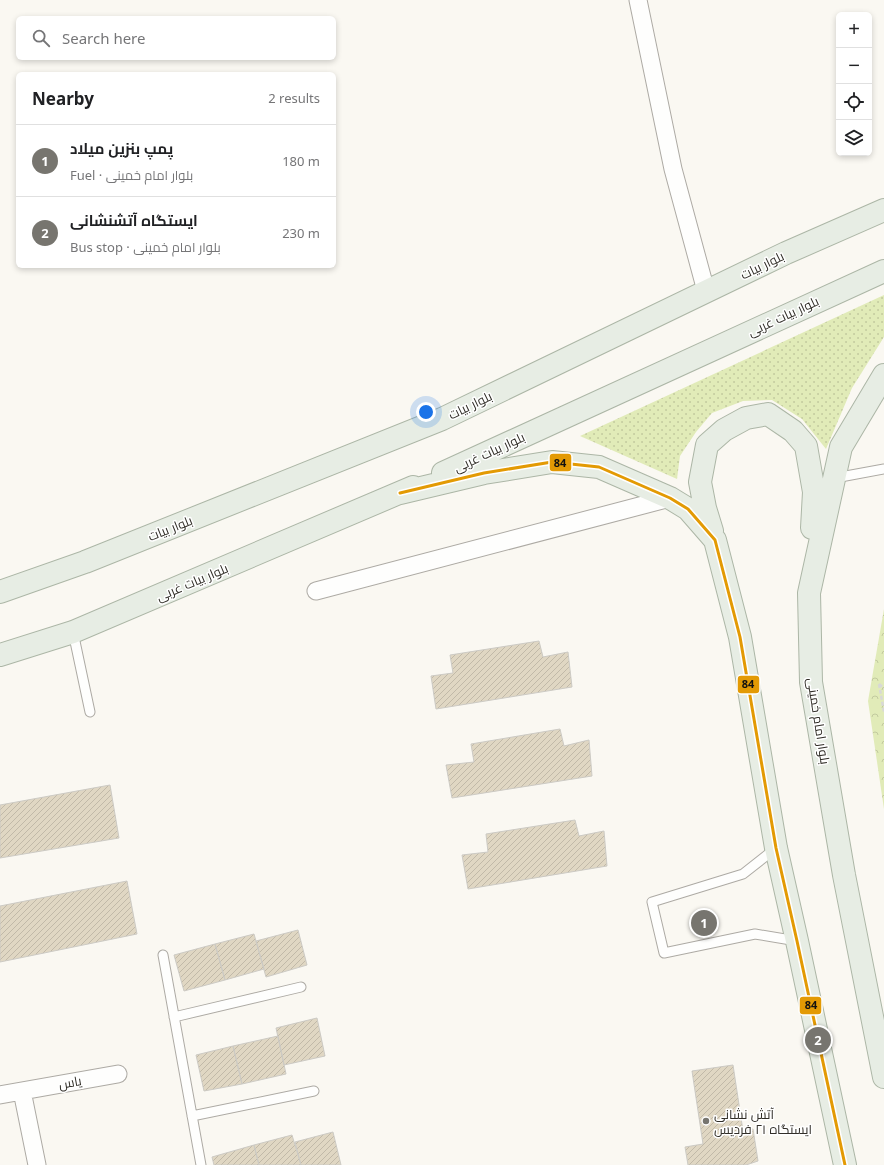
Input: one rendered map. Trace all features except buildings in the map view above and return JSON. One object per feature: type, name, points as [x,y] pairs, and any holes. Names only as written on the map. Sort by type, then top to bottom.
[{"type":"main road","name":"بلوار بیات","points":[[0,592],[85,562],[442,418],[786,253],[884,210]]},
{"type":"main road","name":"بلوار بیات غربی","points":[[0,656],[73,632],[400,493],[884,271]]},
{"type":"main road","name":"بلوار امام خمینی","points":[[884,375],[841,447],[809,593],[811,682],[844,875],[884,1077]]},
{"type":"main road","points":[[809,593],[814,492],[806,446],[793,431],[768,414],[746,418],[724,430],[707,445],[700,482],[705,508],[715,540],[740,637],[776,848],[844,1165]]},
{"type":"main road","points":[[400,493],[484,473],[552,462],[599,467],[670,498],[688,509],[715,540]]},
{"type":"street","points":[[638,0],[673,169],[706,292]]},
{"type":"street","points":[[316,590],[670,498]]},
{"type":"street","name":"یاس","points":[[0,1095],[118,1074]]},
{"type":"street","points":[[22,1091],[37,1165]]},
{"type":"lane","points":[[834,478],[884,469]]},
{"type":"lane","points":[[73,632],[90,712]]},
{"type":"lane","points":[[776,848],[743,874],[652,902],[664,952],[756,934],[797,941]]},
{"type":"lane","points":[[163,955],[201,1165]]},
{"type":"lane","points":[[174,1017],[301,987]]},
{"type":"lane","points":[[192,1116],[314,1091]]},
{"type":"path","points":[[884,688],[879,684],[884,712]]},
{"type":"green space","points":[[884,295],[884,337],[852,388],[826,449],[802,419],[772,400],[743,401],[712,413],[696,432],[680,456],[677,479],[580,436]]},
{"type":"green space","points":[[884,609],[884,809],[868,701]]},
{"type":"transit line","name":"84","points":[[400,493],[484,473],[552,462],[599,467],[670,498],[688,509],[715,540],[740,637],[776,848],[845,1165]]},
{"type":"place","name":"پمپ بنزین میلاد","points":[[704,923]]},
{"type":"place","name":"ایستگاه آتشنشانی","points":[[818,1040]]},
{"type":"place","name":"آتش نشانی ایستگاه ۲۱ فردیس","points":[[706,1121]]}]
